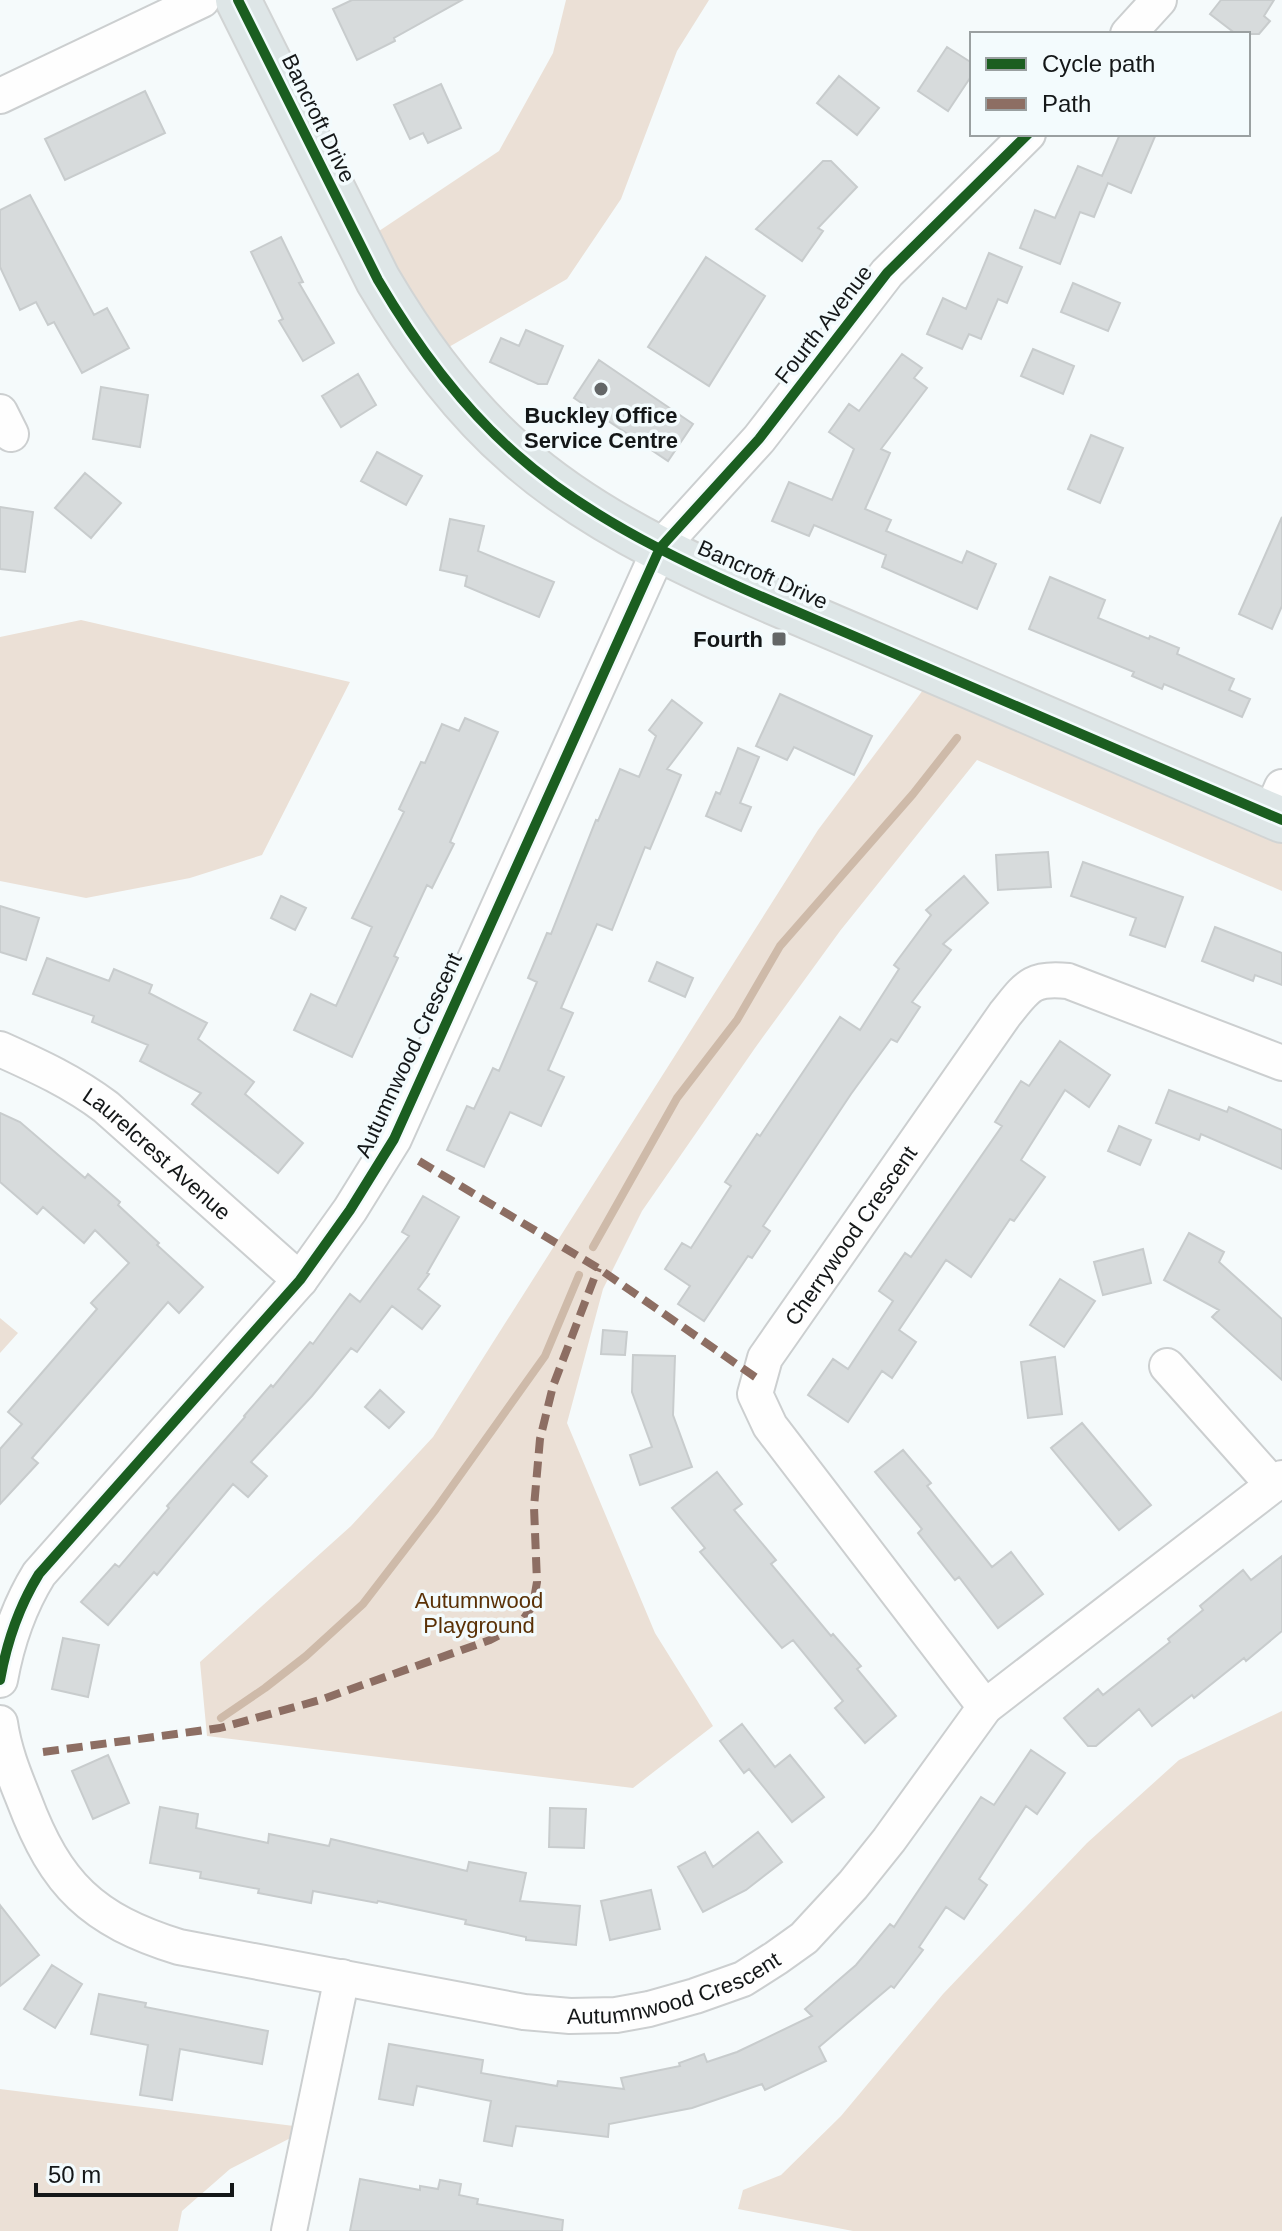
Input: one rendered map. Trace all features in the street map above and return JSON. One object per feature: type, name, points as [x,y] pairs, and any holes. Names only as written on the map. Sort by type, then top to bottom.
[{"type":"main road","name":"Bancroft Drive","points":[[238,0],[378,280],[402,321],[429,358],[515,453],[590,510],[702,570],[1278,807]]},
{"type":"street","points":[[0,96],[202,0]]},
{"type":"street","points":[[1130,32],[1159,0]]},
{"type":"street","name":"Fourth Avenue","points":[[660,548],[759,439],[887,273],[1026,136]]},
{"type":"street","name":"Autumnwood Crescent","points":[[0,1680],[14,1622],[39,1574],[300,1280],[350,1210],[394,1139],[660,548]]},
{"type":"street","name":"Cherrywood Crescent","points":[[985,1707],[770,1426],[755,1394],[765,1358],[1005,1014],[1033,984],[1046,979],[1068,981],[1282,1063]]},
{"type":"street","name":"Laurelcrest Avenue","points":[[0,1049],[54,1073],[106,1107],[300,1280]]},
{"type":"street","points":[[1167,1366],[1278,1482]]},
{"type":"street","name":"Autumnwood Crescent","points":[[0,1723],[3,1745],[46,1853],[64,1879],[88,1903],[147,1937],[179,1947],[524,2012],[570,2016],[616,2015],[649,2009],[743,1979],[804,1938],[889,1840],[985,1707],[1278,1482]]},
{"type":"street","points":[[289,2231],[342,1977]]},
{"type":"green space","points":[[566,0],[709,0],[677,51],[621,199],[567,279],[428,359],[358,245],[499,151],[553,53]]},
{"type":"green space","points":[[81,620],[350,682],[262,855],[190,878],[86,898],[0,881],[0,637]]},
{"type":"green space","name":"Autumnwood Playground","points":[[935,674],[1282,823],[1282,891],[977,760],[840,931],[642,1211],[603,1289],[567,1423],[655,1633],[713,1726],[633,1788],[207,1736],[200,1662],[351,1526],[433,1437],[818,830]]},
{"type":"green space","points":[[0,1318],[18,1333],[0,1353]]},
{"type":"green space","points":[[1282,1711],[1282,2231],[853,2231],[738,2209],[743,2190],[781,2175],[841,2116],[943,1994],[1087,1843],[1179,1760]]},
{"type":"green space","points":[[0,2089],[310,2128],[230,2169],[182,2211],[178,2231],[0,2231]]},
{"type":"building","points":[[352,0],[462,0],[357,60],[333,9]]},
{"type":"building","points":[[1221,0],[1274,0],[1264,16],[1270,21],[1259,34],[1233,32],[1210,14]]},
{"type":"building","points":[[947,47],[970,62],[970,78],[948,111],[918,91]]},
{"type":"building","points":[[839,76],[879,108],[857,135],[817,103]]},
{"type":"building","points":[[441,84],[461,128],[428,143],[423,133],[410,139],[394,105]]},
{"type":"building","points":[[145,91],[165,133],[65,180],[45,139]]},
{"type":"building","points":[[1119,136],[1155,136],[1131,193],[1108,183],[1094,217],[1080,212],[1060,264],[1020,248],[1035,210],[1055,218],[1078,166],[1102,176]]},
{"type":"building","points":[[823,161],[831,161],[857,187],[818,228],[823,231],[802,261],[756,229]]},
{"type":"building","points":[[30,195],[94,315],[107,308],[129,348],[82,373],[54,322],[48,325],[36,302],[20,310],[0,267],[0,210]]},
{"type":"building","points":[[281,237],[303,282],[299,283],[334,343],[303,361],[279,321],[283,319],[251,252]]},
{"type":"building","points":[[989,253],[1022,267],[1007,303],[998,299],[981,339],[969,334],[962,349],[927,334],[943,298],[966,309]]},
{"type":"building","points":[[706,257],[765,296],[709,386],[648,347]]},
{"type":"building","points":[[1073,283],[1120,303],[1108,331],[1061,312]]},
{"type":"building","points":[[526,330],[563,346],[547,384],[538,384],[490,362],[501,338],[519,346]]},
{"type":"building","points":[[1033,349],[1074,366],[1063,394],[1021,376]]},
{"type":"building","points":[[902,354],[922,368],[914,378],[927,388],[881,449],[890,453],[865,509],[891,520],[886,531],[962,563],[967,551],[996,564],[977,609],[882,567],[886,555],[814,525],[809,536],[772,521],[789,482],[832,500],[854,449],[829,432],[849,404],[859,411]]},
{"type":"building","points":[[599,360],[693,424],[668,461],[574,398]]},
{"type":"building","points":[[358,374],[376,405],[341,427],[322,396]]},
{"type":"building","points":[[101,387],[148,395],[140,447],[93,439]]},
{"type":"building","points":[[1091,435],[1123,448],[1100,503],[1068,489]]},
{"type":"building","points":[[377,452],[422,476],[406,505],[361,481]]},
{"type":"building","points":[[85,473],[121,503],[91,538],[55,508]]},
{"type":"building","points":[[0,507],[33,512],[25,572],[0,569]]},
{"type":"building","points":[[1282,517],[1282,606],[1272,629],[1239,614]]},
{"type":"building","points":[[450,519],[484,526],[478,551],[554,582],[539,617],[465,586],[467,576],[440,570]]},
{"type":"building","points":[[1050,577],[1105,600],[1098,618],[1179,648],[1177,654],[1234,679],[1229,690],[1250,699],[1242,717],[1164,684],[1162,689],[1132,676],[1134,672],[1029,629]]},
{"type":"building","points":[[780,694],[872,736],[854,775],[794,747],[787,760],[756,746]]},
{"type":"building","points":[[672,700],[702,723],[667,769],[681,775],[650,849],[645,847],[612,930],[597,924],[561,1008],[573,1013],[548,1070],[564,1077],[541,1126],[510,1112],[484,1167],[447,1150],[467,1106],[474,1109],[493,1068],[499,1071],[537,982],[528,978],[547,933],[551,934],[596,820],[620,769],[639,777],[656,736],[649,730]]},
{"type":"building","points":[[465,718],[498,732],[450,842],[454,844],[432,888],[427,885],[394,956],[398,958],[352,1057],[294,1030],[311,994],[336,1006],[372,927],[352,918],[404,812],[399,809],[421,762],[425,763],[442,724],[459,731]]},
{"type":"building","points":[[738,748],[759,757],[740,803],[751,807],[741,831],[706,816],[716,792],[720,794]]},
{"type":"building","points":[[1048,852],[1051,887],[998,890],[996,855]]},
{"type":"building","points":[[1083,862],[1183,897],[1165,947],[1130,935],[1136,918],[1071,896]]},
{"type":"building","points":[[964,876],[988,903],[943,944],[951,950],[912,1002],[920,1007],[897,1042],[891,1039],[851,1094],[763,1226],[770,1231],[752,1258],[748,1256],[704,1321],[678,1304],[690,1286],[665,1269],[682,1243],[691,1248],[731,1186],[725,1182],[757,1134],[760,1136],[840,1017],[860,1030],[899,969],[894,965],[931,915],[926,910]]},
{"type":"building","points":[[281,896],[306,908],[295,930],[271,918]]},
{"type":"building","points":[[0,906],[39,918],[26,960],[0,952]]},
{"type":"building","points":[[1215,927],[1282,953],[1282,985],[1255,975],[1253,981],[1202,961]]},
{"type":"building","points":[[47,958],[109,981],[114,969],[152,985],[149,993],[207,1023],[198,1039],[254,1082],[245,1094],[303,1143],[278,1173],[192,1104],[201,1093],[140,1061],[148,1045],[92,1022],[94,1016],[33,994]]},
{"type":"building","points":[[657,962],[693,978],[685,997],[649,981]]},
{"type":"building","points":[[1060,1041],[1110,1075],[1089,1107],[1065,1090],[1021,1160],[1045,1177],[1014,1221],[1010,1219],[971,1277],[946,1260],[899,1330],[916,1342],[892,1378],[882,1371],[848,1422],[808,1395],[833,1359],[848,1369],[893,1301],[879,1291],[905,1253],[911,1257],[1002,1126],[995,1122],[1021,1081],[1029,1086]]},
{"type":"building","points":[[1169,1090],[1227,1112],[1229,1107],[1282,1130],[1282,1169],[1201,1134],[1199,1140],[1156,1123]]},
{"type":"building","points":[[0,1113],[20,1122],[85,1178],[88,1174],[120,1202],[118,1205],[159,1243],[157,1245],[203,1287],[179,1313],[168,1302],[32,1458],[38,1463],[0,1504],[0,1449],[22,1424],[8,1412],[97,1309],[91,1303],[129,1263],[95,1230],[84,1243],[43,1207],[37,1214],[0,1182]]},
{"type":"building","points":[[1119,1126],[1151,1140],[1140,1165],[1108,1151]]},
{"type":"building","points":[[423,1196],[459,1217],[418,1289],[440,1306],[422,1329],[392,1306],[357,1352],[351,1348],[251,1462],[267,1476],[248,1497],[233,1484],[157,1575],[154,1572],[108,1625],[81,1602],[115,1564],[119,1567],[244,1416],[310,1342],[313,1344],[350,1294],[360,1302],[409,1236],[402,1232]]},
{"type":"building","points":[[1189,1233],[1224,1252],[1219,1262],[1282,1319],[1282,1380],[1212,1317],[1219,1310],[1164,1280]]},
{"type":"building","points":[[1143,1249],[1151,1283],[1103,1295],[1094,1262]]},
{"type":"building","points":[[1060,1279],[1095,1301],[1064,1347],[1030,1325]]},
{"type":"building","points":[[603,1330],[627,1332],[625,1355],[601,1354]]},
{"type":"building","points":[[633,1355],[675,1356],[673,1415],[692,1467],[640,1485],[630,1455],[652,1447],[632,1392]]},
{"type":"building","points":[[1055,1357],[1062,1414],[1028,1418],[1021,1362]]},
{"type":"building","points":[[380,1390],[404,1412],[389,1428],[365,1407]]},
{"type":"building","points":[[1082,1423],[1151,1505],[1119,1530],[1051,1448]]},
{"type":"building","points":[[903,1450],[931,1483],[927,1486],[992,1567],[1011,1552],[1043,1594],[998,1628],[959,1577],[955,1580],[918,1533],[922,1529],[875,1472]]},
{"type":"building","points":[[717,1472],[742,1504],[734,1510],[776,1560],[771,1564],[831,1636],[833,1634],[861,1666],[857,1669],[896,1716],[865,1743],[835,1708],[843,1701],[793,1640],[782,1648],[700,1552],[705,1548],[672,1508]]},
{"type":"building","points":[[1282,1556],[1282,1631],[1246,1661],[1244,1658],[1194,1698],[1192,1695],[1152,1726],[1139,1709],[1096,1746],[1088,1746],[1064,1718],[1098,1689],[1103,1695],[1170,1642],[1168,1639],[1203,1610],[1200,1606],[1243,1570],[1251,1580]]},
{"type":"building","points":[[63,1638],[99,1645],[88,1697],[52,1689]]},
{"type":"building","points":[[742,1724],[775,1767],[790,1755],[824,1797],[792,1822],[749,1769],[744,1773],[720,1741]]},
{"type":"building","points":[[1031,1750],[1065,1773],[1037,1814],[1026,1806],[979,1879],[987,1885],[964,1919],[946,1907],[919,1947],[923,1950],[894,1988],[891,1986],[819,2047],[826,2061],[765,2090],[762,2084],[692,2108],[609,2124],[608,2137],[516,2126],[512,2146],[484,2141],[491,2101],[417,2086],[413,2105],[379,2099],[389,2044],[483,2060],[481,2073],[557,2086],[558,2081],[624,2089],[621,2078],[680,2066],[679,2063],[704,2054],[707,2062],[737,2052],[812,2016],[805,2009],[856,1965],[890,1924],[894,1927],[981,1797],[994,1805]]},
{"type":"building","points":[[108,1755],[129,1803],[93,1819],[72,1771]]},
{"type":"building","points":[[160,1807],[198,1814],[196,1828],[268,1843],[269,1834],[329,1846],[331,1839],[467,1871],[469,1862],[526,1873],[520,1901],[580,1906],[576,1945],[526,1940],[526,1937],[465,1924],[466,1920],[378,1901],[313,1891],[311,1903],[258,1893],[259,1889],[200,1878],[201,1872],[150,1863]]},
{"type":"building","points":[[550,1808],[586,1809],[584,1848],[549,1847]]},
{"type":"building","points":[[758,1832],[782,1862],[746,1890],[703,1912],[678,1867],[705,1852],[713,1867]]},
{"type":"building","points":[[651,1890],[660,1929],[610,1940],[601,1901]]},
{"type":"building","points":[[0,1905],[39,1955],[0,1986]]},
{"type":"building","points":[[52,1965],[82,1984],[55,2028],[24,2009]]},
{"type":"building","points":[[99,1994],[146,2003],[145,2007],[268,2031],[262,2064],[180,2049],[172,2100],[140,2095],[148,2045],[91,2034]]},
{"type":"building","points":[[360,2179],[420,2190],[420,2186],[438,2189],[440,2180],[461,2184],[459,2195],[478,2199],[477,2204],[563,2220],[562,2231],[350,2231]]},
{"type":"waterway","points":[[593,1247],[677,1098],[737,1020],[780,946],[913,794],[957,738]]},
{"type":"waterway","points":[[221,1718],[306,1656],[363,1604],[436,1509],[545,1356],[579,1275]]},
{"type":"marked path","points":[[419,1161],[598,1268],[758,1379]]},
{"type":"marked path","points":[[43,1752],[220,1728],[320,1700],[490,1640],[520,1624],[533,1605],[537,1582],[534,1507],[540,1439],[553,1386],[598,1268]]},
{"type":"cycle path","points":[[238,0],[378,280],[407,327],[440,373],[476,415],[516,454],[555,485],[640,539],[733,584],[1282,820]]},
{"type":"cycle path","points":[[0,1680],[14,1625],[39,1574],[300,1280],[350,1210],[394,1139],[660,548],[759,439],[887,273],[1026,136]]},
{"type":"place","name":"Buckley Office Service Centre","points":[[601,389]]},
{"type":"place","name":"Fourth","points":[[779,639]]}]
